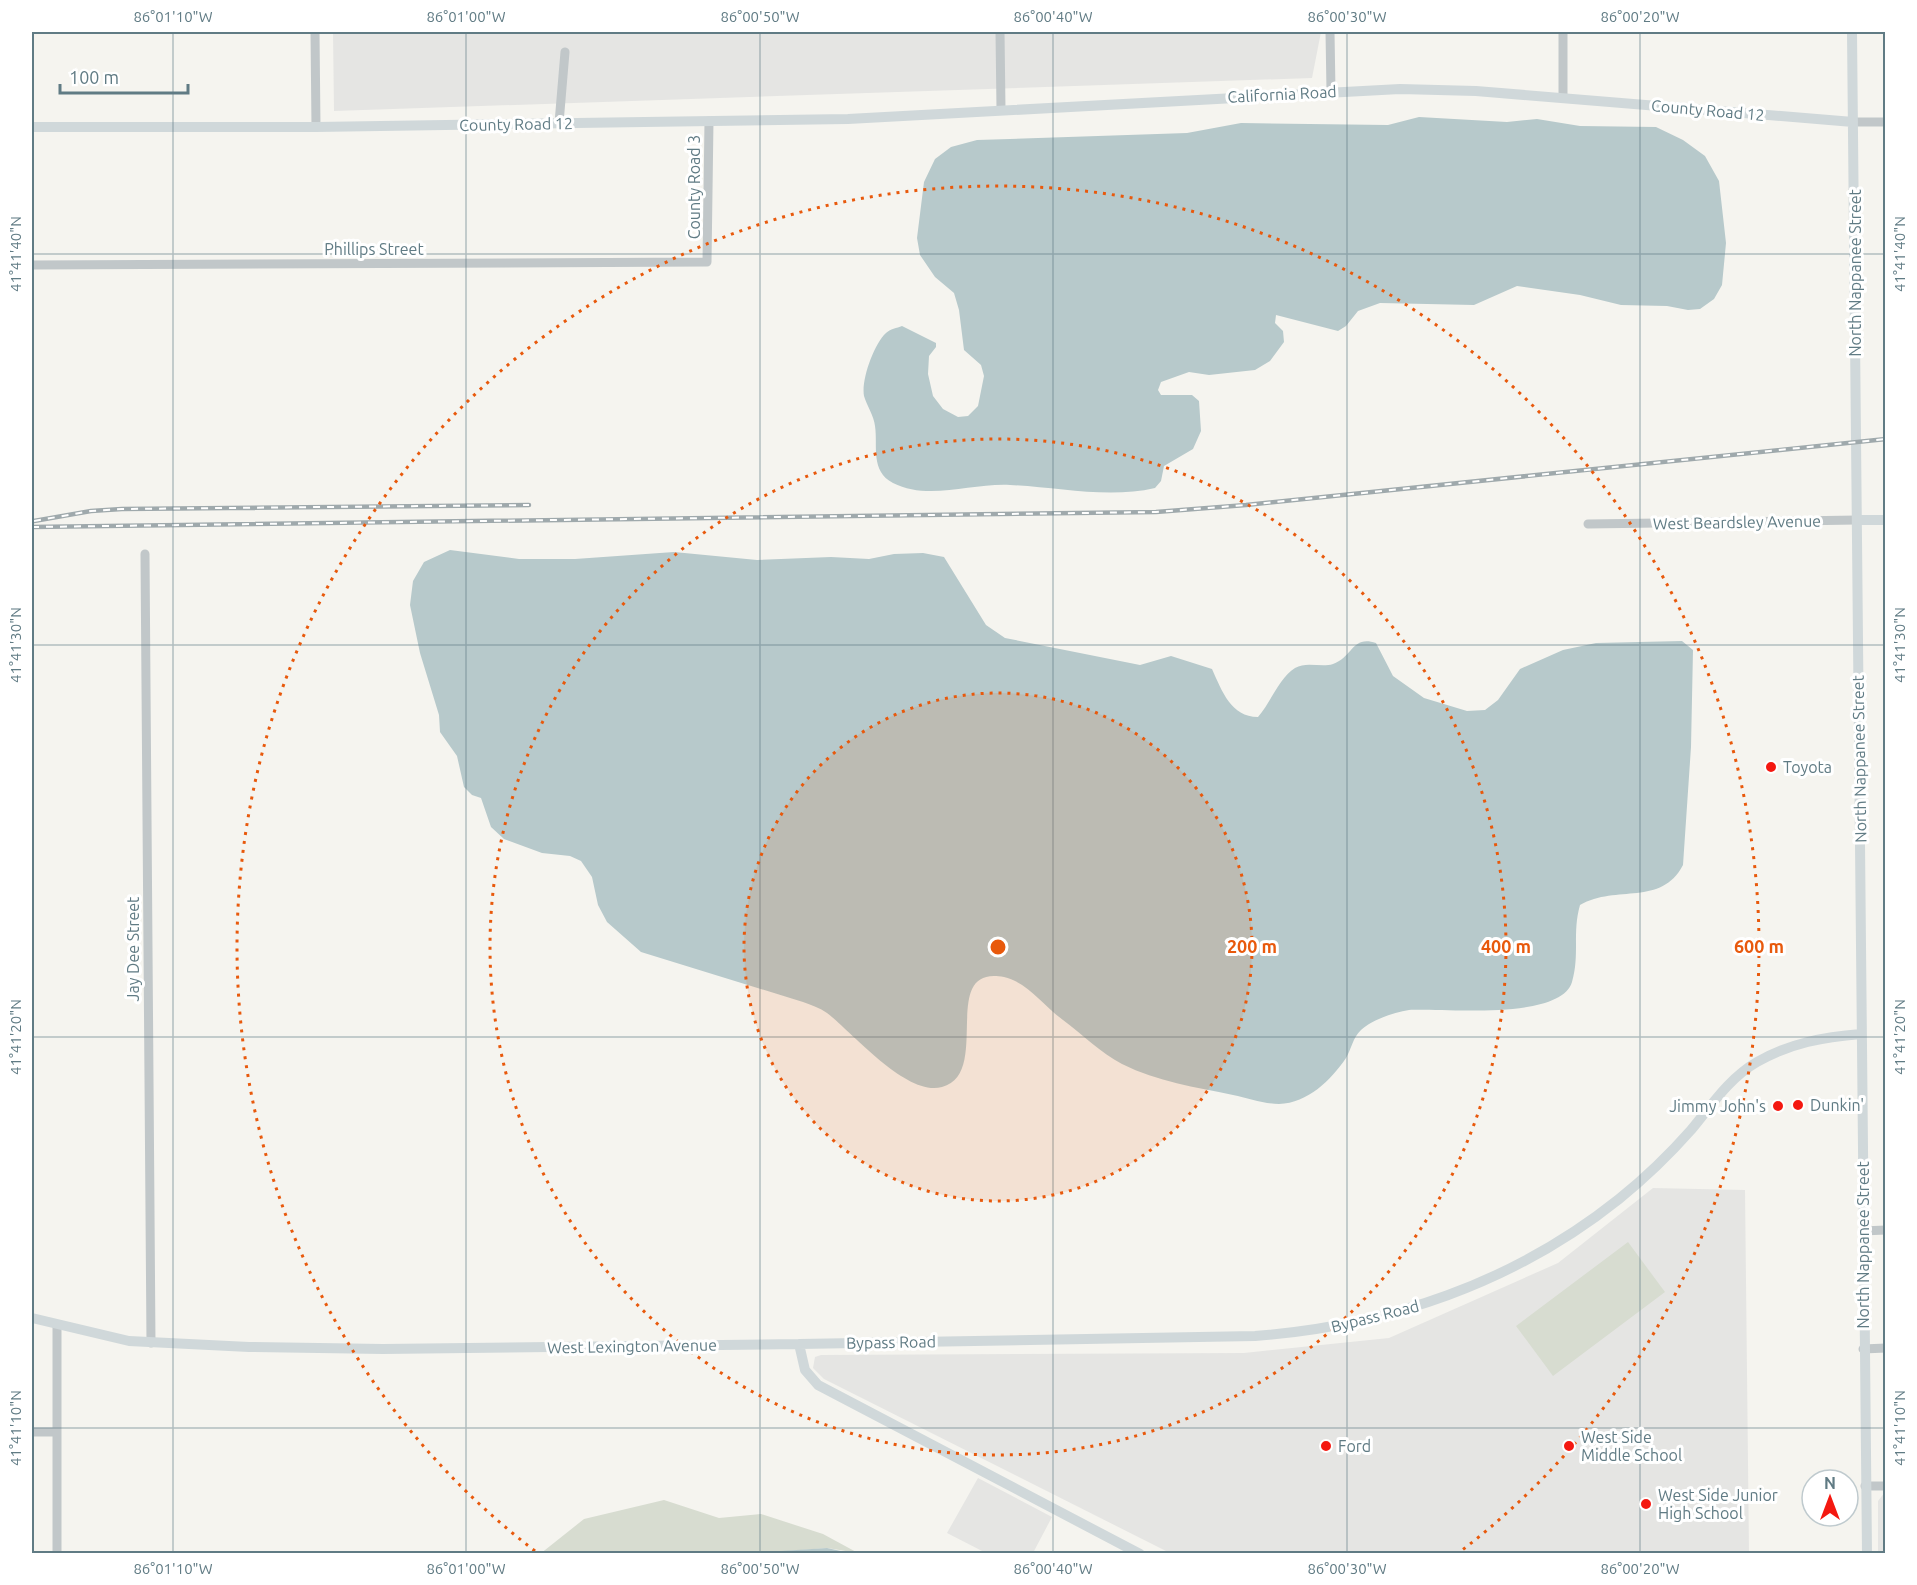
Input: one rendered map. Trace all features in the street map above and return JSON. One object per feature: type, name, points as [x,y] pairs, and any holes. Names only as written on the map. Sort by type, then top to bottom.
[{"type":"main road","name":"North Nappanee Street","points":[[1852,32],[1863,1348],[1867,1554]]},
{"type":"main road","name":"California Road","points":[[1001,109],[1400,88],[1465,90],[1563,98]]},
{"type":"main road","name":"County Road 12","points":[[1563,98],[1853,122]]},
{"type":"main road","name":"County Road 12","points":[[32,127],[316,127],[848,119],[1001,109]]},
{"type":"main road","name":"West Beardsley Avenue","points":[[1857,520],[1886,520]]},
{"type":"main road","name":"Bypass Road","points":[[800,1344],[1255,1336],[1315,1330],[1393,1314],[1491,1279],[1530,1259],[1593,1219],[1670,1154],[1723,1091],[1755,1063],[1797,1044],[1861,1034]]},
{"type":"main road","name":"West Lexington Avenue","points":[[32,1318],[152,1343],[383,1349],[800,1344]]},
{"type":"main road","points":[[800,1344],[804,1370],[818,1385],[1140,1554]]},
{"type":"street","points":[[315,32],[316,127]]},
{"type":"street","points":[[1000,32],[1001,109]]},
{"type":"street","points":[[1330,32],[1331,91]]},
{"type":"street","points":[[1563,32],[1563,98]]},
{"type":"street","points":[[559,123],[565,52]]},
{"type":"street","name":"County Road 3","points":[[709,121],[709,253]]},
{"type":"street","points":[[1853,122],[1886,122]]},
{"type":"street","name":"Phillips Street","points":[[32,265],[707,262],[709,253]]},
{"type":"street","name":"West Beardsley Avenue","points":[[1588,524],[1857,520]]},
{"type":"street","name":"Jay Dee Street","points":[[145,554],[152,1343]]},
{"type":"street","points":[[1862,1231],[1886,1230]]},
{"type":"street","points":[[57,1325],[55,1432],[57,1554]]},
{"type":"street","points":[[1863,1348],[1886,1348]]},
{"type":"street","points":[[32,1432],[55,1432]]},
{"type":"street","points":[[1865,1486],[1886,1486]]},
{"type":"shaded area","points":[[333,32],[1321,32],[1312,78],[334,111]]},
{"type":"shaded area","points":[[1419,117],[1507,122],[1537,119],[1580,126],[1656,127],[1683,140],[1705,156],[1719,181],[1726,243],[1722,285],[1714,299],[1700,309],[1688,310],[1667,306],[1621,305],[1580,295],[1517,286],[1474,305],[1380,303],[1358,311],[1346,326],[1338,331],[1276,315],[1275,323],[1283,331],[1284,342],[1270,361],[1255,370],[1209,375],[1189,372],[1161,382],[1158,390],[1161,395],[1192,395],[1199,401],[1201,431],[1193,449],[1164,466],[1161,481],[1155,488],[1101,492],[995,485],[921,491],[893,483],[881,472],[876,458],[874,422],[864,396],[864,381],[873,354],[881,338],[888,332],[902,326],[936,343],[936,347],[929,356],[928,374],[933,396],[943,409],[958,417],[968,416],[978,406],[984,376],[981,365],[964,350],[959,310],[954,293],[935,277],[920,255],[917,238],[924,182],[935,159],[951,147],[977,140],[1187,133],[1241,123],[1388,125]]},
{"type":"shaded area","points":[[450,550],[519,559],[575,559],[674,552],[757,560],[831,557],[869,559],[894,554],[923,553],[944,557],[986,625],[1005,638],[1140,665],[1171,656],[1212,669],[1224,694],[1234,708],[1249,716],[1258,717],[1289,672],[1304,665],[1333,664],[1340,661],[1362,642],[1376,643],[1393,676],[1424,698],[1467,711],[1485,710],[1498,700],[1520,669],[1563,650],[1596,643],[1682,641],[1693,650],[1691,747],[1683,865],[1674,878],[1663,886],[1650,891],[1594,899],[1580,905],[1576,925],[1574,972],[1572,982],[1563,994],[1546,1003],[1524,1007],[1472,1011],[1409,1010],[1384,1017],[1358,1033],[1346,1058],[1326,1082],[1309,1095],[1290,1103],[1262,1102],[1177,1083],[1122,1064],[1056,1015],[1028,989],[1004,977],[984,977],[973,987],[968,1003],[964,1062],[957,1078],[942,1087],[928,1088],[897,1074],[827,1013],[818,1008],[641,952],[607,922],[598,905],[592,877],[581,861],[570,856],[542,853],[504,839],[491,827],[481,798],[472,795],[464,787],[457,756],[440,732],[439,715],[420,653],[410,605],[413,581],[424,562]]},
{"type":"shaded area","points":[[1653,1188],[1745,1190],[1749,1553],[1170,1553],[824,1379],[813,1368],[815,1357],[821,1355],[1244,1353],[1389,1338],[1558,1263]]},
{"type":"shaded area","points":[[1628,1242],[1665,1292],[1553,1376],[1516,1326]]},
{"type":"shaded area","points":[[978,1478],[1052,1517],[1033,1553],[986,1553],[947,1533]]},
{"type":"shaded area","points":[[1885,1492],[1885,1553],[1878,1553],[1878,1501]]},
{"type":"shaded area","points":[[664,1500],[719,1518],[761,1514],[823,1534],[858,1553],[827,1548],[750,1554],[540,1554],[584,1519]]},
{"type":"shaded area","points":[[827,1548],[850,1553],[750,1553]]},
{"type":"railway","points":[[32,527],[1156,512],[1246,505],[1886,439]]},
{"type":"railway","points":[[34,521],[91,511],[122,509],[529,505]]},
{"type":"place","name":"Toyota","points":[[1771,767]]},
{"type":"place","name":"Dunkin'","points":[[1798,1105]]},
{"type":"place","name":"Jimmy John's","points":[[1778,1106]]},
{"type":"place","name":"Ford","points":[[1326,1446]]},
{"type":"place","name":"West Side Middle School","points":[[1569,1446]]},
{"type":"place","name":"West Side Junior High School","points":[[1646,1504]]}]
